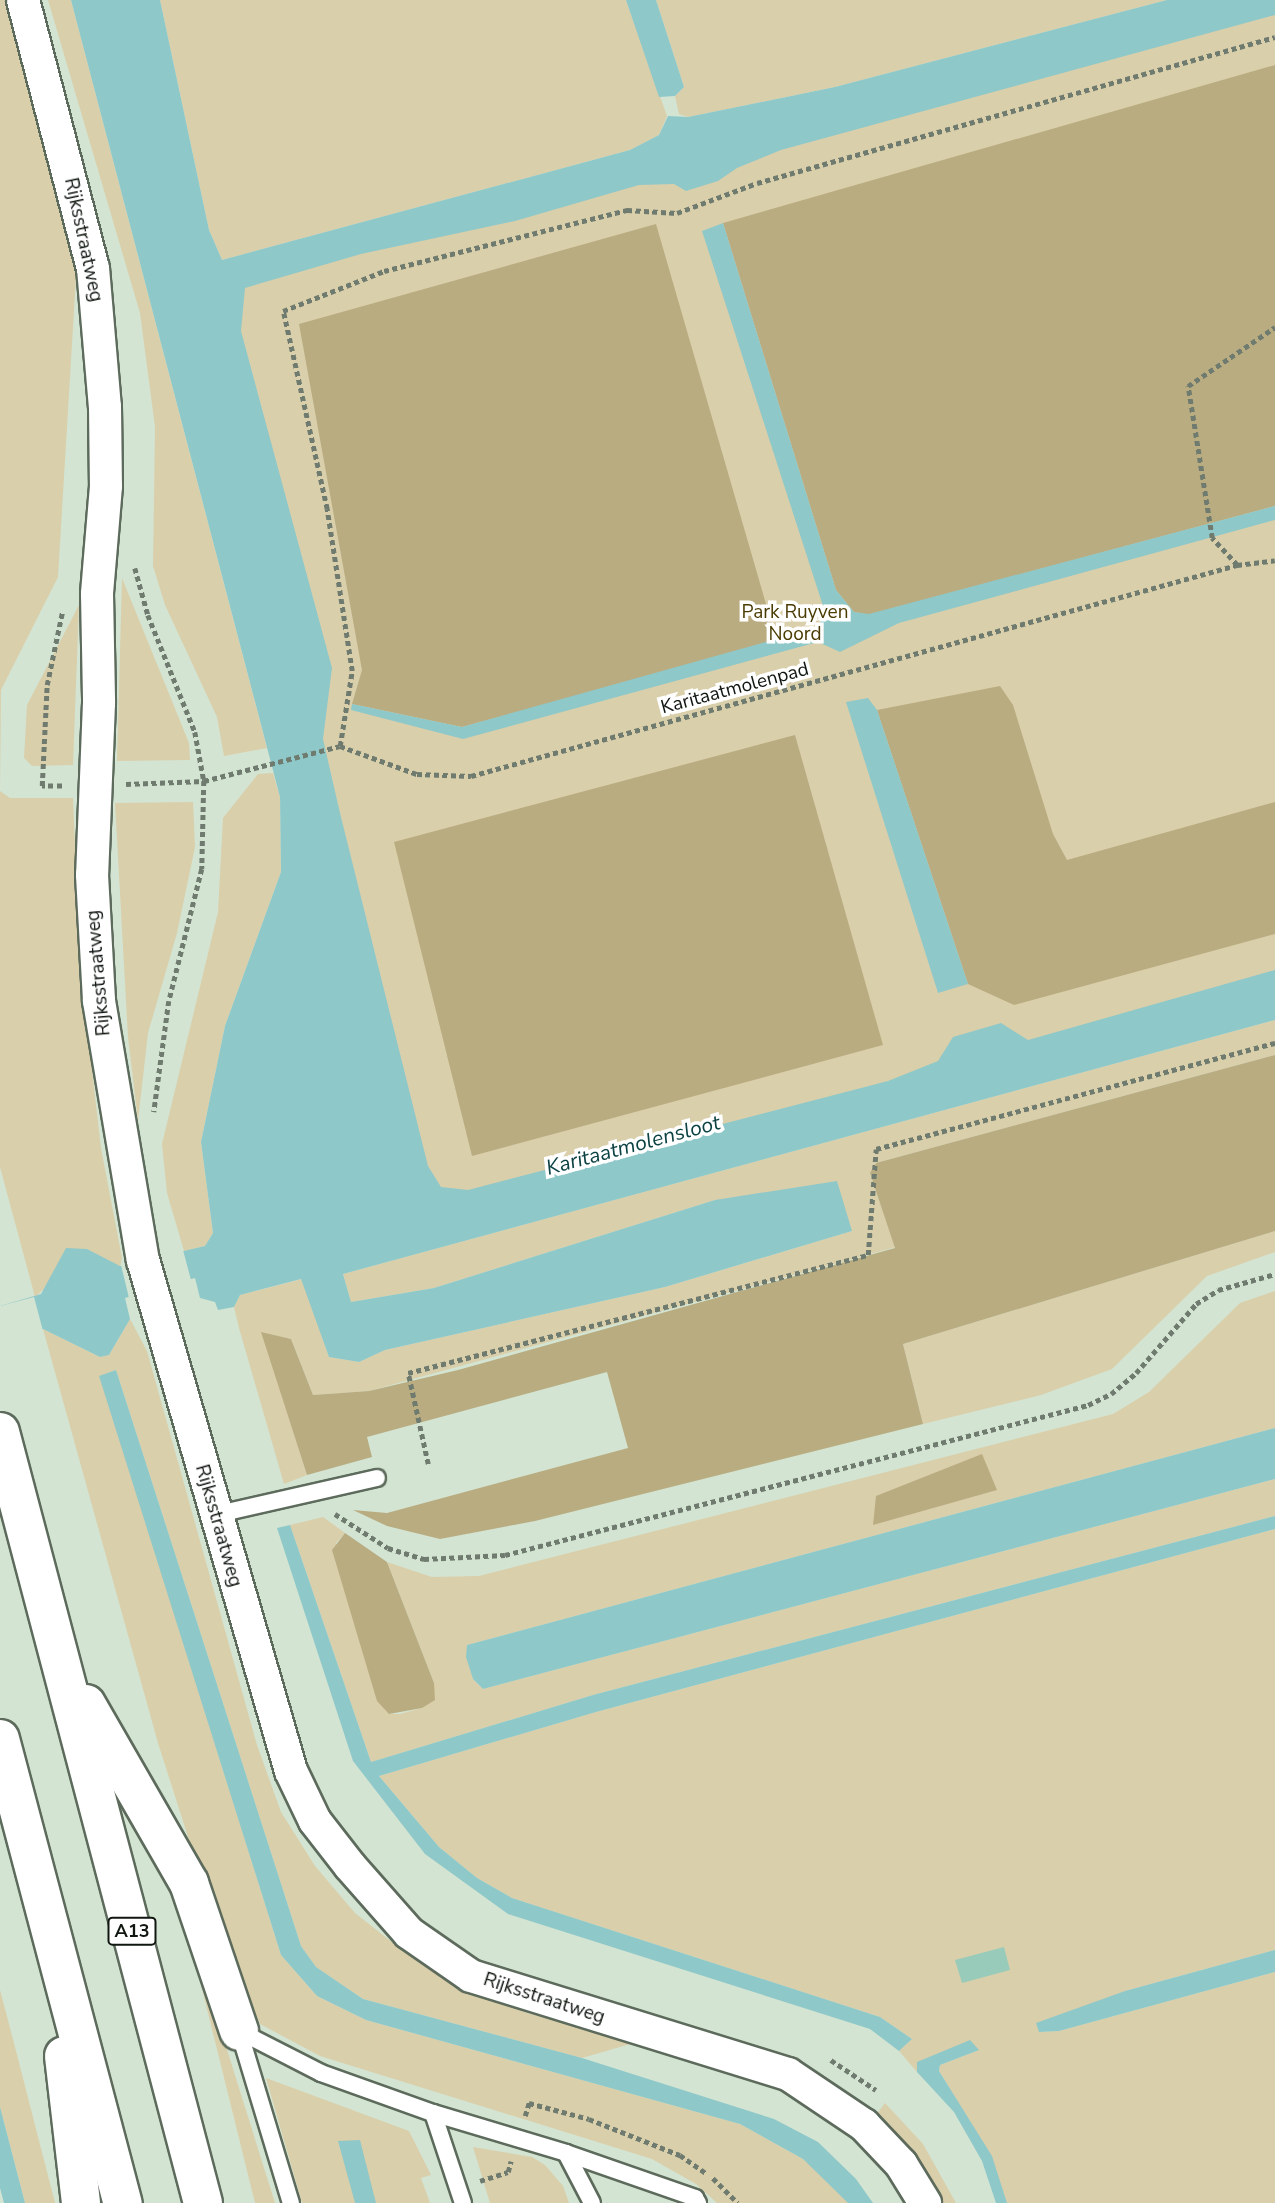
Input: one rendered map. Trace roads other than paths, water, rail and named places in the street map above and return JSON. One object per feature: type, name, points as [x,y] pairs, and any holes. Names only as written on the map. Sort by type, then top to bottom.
[{"type":"highway","name":"A13","points":[[0,1432],[203,2203]]},
{"type":"highway","name":"A13","points":[[61,1660],[189,1883],[239,2031]]},
{"type":"highway","points":[[0,1739],[123,2203]]},
{"type":"highway","points":[[48,1921],[81,2203]]},
{"type":"street","name":"Rijksstraatweg","points":[[23,0],[81,216],[98,307],[106,486],[97,594],[99,703],[94,938],[101,1014],[143,1260],[214,1515],[291,1771],[315,1821],[409,1934],[471,1976],[788,2074],[864,2125],[901,2164],[925,2203]]},
{"type":"lane","points":[[214,1515],[377,1478]]},
{"type":"lane","points":[[239,2031],[321,2073],[433,2113],[566,2152],[695,2198],[698,2203]]},
{"type":"lane","name":"A13","points":[[239,2031],[291,2203]]},
{"type":"lane","points":[[433,2113],[463,2203]]},
{"type":"lane","points":[[566,2152],[593,2203]]},
{"type":"water","points":[[71,0],[160,0],[209,230],[222,260],[630,150],[659,135],[668,116],[688,117],[835,87],[1167,0],[1275,0],[1275,15],[781,150],[737,168],[718,181],[686,191],[674,184],[639,185],[515,221],[361,254],[245,288],[241,331],[332,668],[323,739],[340,813],[428,1166],[441,1187],[468,1190],[888,1081],[938,1061],[953,1037],[1001,1023],[1028,1040],[1275,970],[1275,1020],[343,1274],[351,1302],[434,1288],[715,1200],[837,1181],[852,1231],[665,1287],[385,1350],[359,1362],[329,1357],[301,1279],[240,1295],[234,1307],[218,1310],[215,1302],[200,1298],[195,1278],[125,1298],[130,1319],[109,1355],[100,1357],[43,1329],[0,1341],[0,1306],[41,1294],[66,1248],[87,1249],[120,1266],[205,1246],[213,1233],[201,1142],[225,1026],[281,872],[280,797]]},
{"type":"water","points":[[626,0],[656,0],[684,87],[675,96],[659,97]]},
{"type":"water","points":[[723,223],[836,590],[854,612],[869,614],[1275,506],[1275,520],[899,623],[840,652],[818,642],[463,739],[351,710],[352,704],[462,727],[819,627],[823,606],[702,231]]},
{"type":"water","points":[[868,698],[877,710],[968,984],[938,993],[846,702]]},
{"type":"water","points":[[116,1370],[301,1946],[316,1967],[363,1999],[582,2058],[774,2119],[818,2142],[856,2179],[873,2203],[848,2203],[803,2159],[740,2124],[366,2020],[317,1996],[281,1955],[99,1376]]},
{"type":"water","points":[[1275,1428],[1275,1479],[483,1689],[473,1679],[466,1657],[467,1645]]},
{"type":"water","points":[[1275,1516],[1275,1529],[596,1712],[379,1776],[439,1847],[477,1878],[512,1898],[880,2017],[912,2039],[899,2051],[870,2029],[508,1914],[425,1854],[353,1761],[277,1528],[290,1525],[371,1762],[593,1695]]},
{"type":"water","points":[[1275,1950],[1275,1972],[1059,2031],[1039,2032],[1036,2023],[1125,1991]]},
{"type":"water","points":[[970,2040],[979,2050],[940,2065],[939,2071],[992,2156],[1007,2203],[996,2203],[982,2161],[954,2112],[917,2072],[917,2062]]},
{"type":"water","points":[[0,2107],[25,2203],[4,2203],[0,2188]]},
{"type":"water","points":[[360,2140],[376,2203],[355,2203],[338,2141]]},
{"type":"park label","name":"Park Ruyven Noord","points":[[795,624]]},
{"type":"water label","name":"Karitaatmolensloot","points":[[633,1145]]}]
